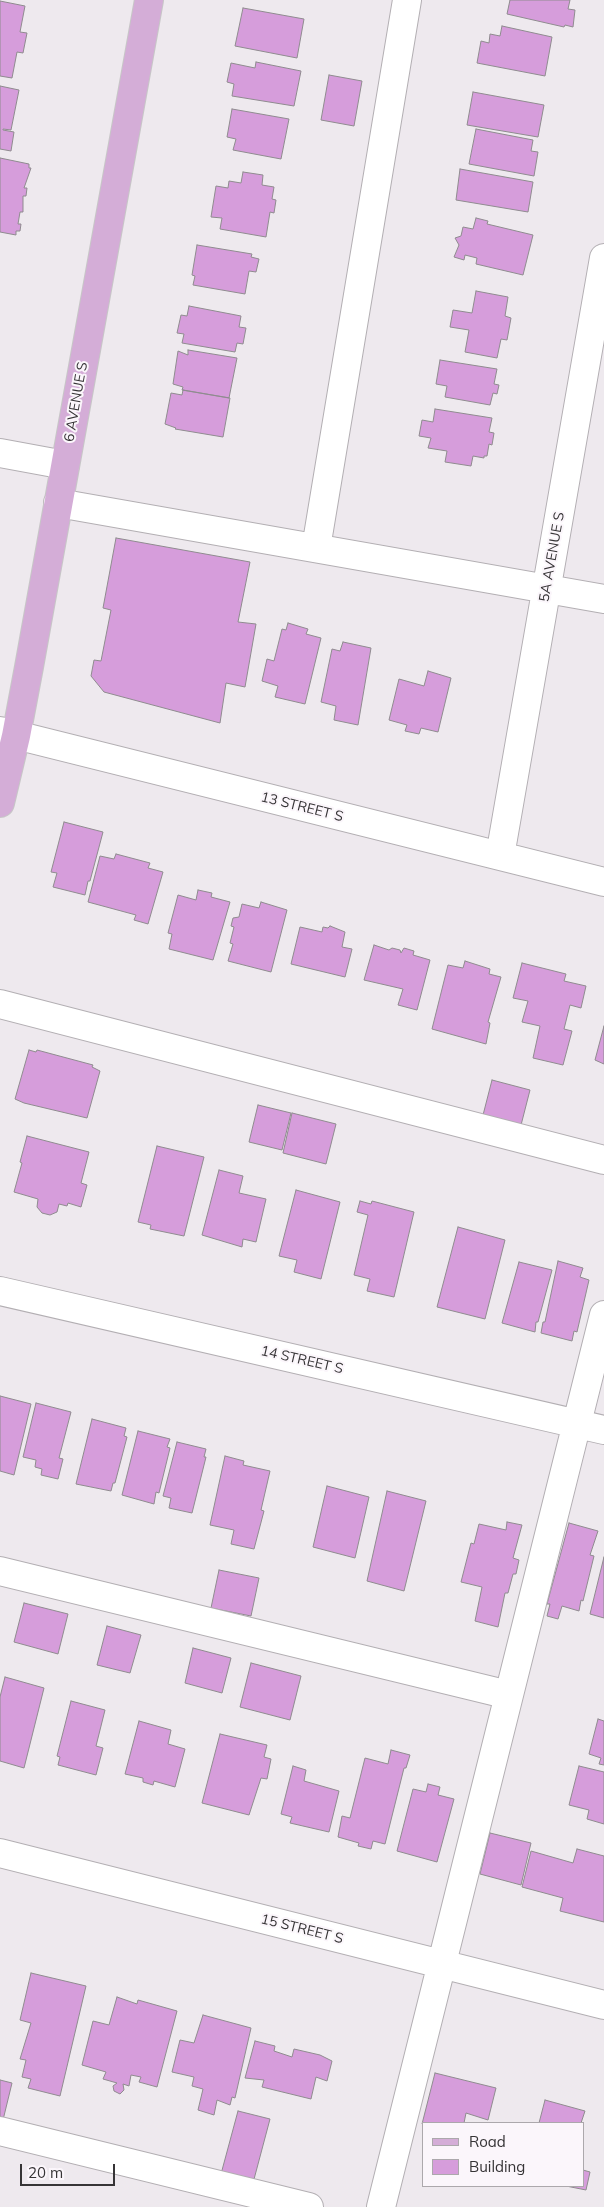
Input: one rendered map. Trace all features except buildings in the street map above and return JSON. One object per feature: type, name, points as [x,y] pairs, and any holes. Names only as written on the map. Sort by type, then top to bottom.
[{"type":"main road","name":"6 AVENUE S","points":[[0,803],[8,734],[58,503],[149,0]]},
{"type":"street","points":[[316,548],[407,0]]},
{"type":"street","name":"5A AVENUE S","points":[[500,856],[604,258]]},
{"type":"street","points":[[0,453],[65,465]]},
{"type":"street","points":[[58,503],[604,600]]},
{"type":"street","name":"13 STREET S","points":[[8,734],[604,882]]},
{"type":"street","points":[[0,1004],[604,1160]]},
{"type":"street","name":"14 STREET S","points":[[0,1291],[604,1430]]},
{"type":"street","points":[[381,2207],[604,1315]]},
{"type":"street","points":[[0,1572],[509,1696]]},
{"type":"street","name":"15 STREET S","points":[[0,1853],[604,2005]]},
{"type":"street","points":[[0,2130],[309,2207]]}]
